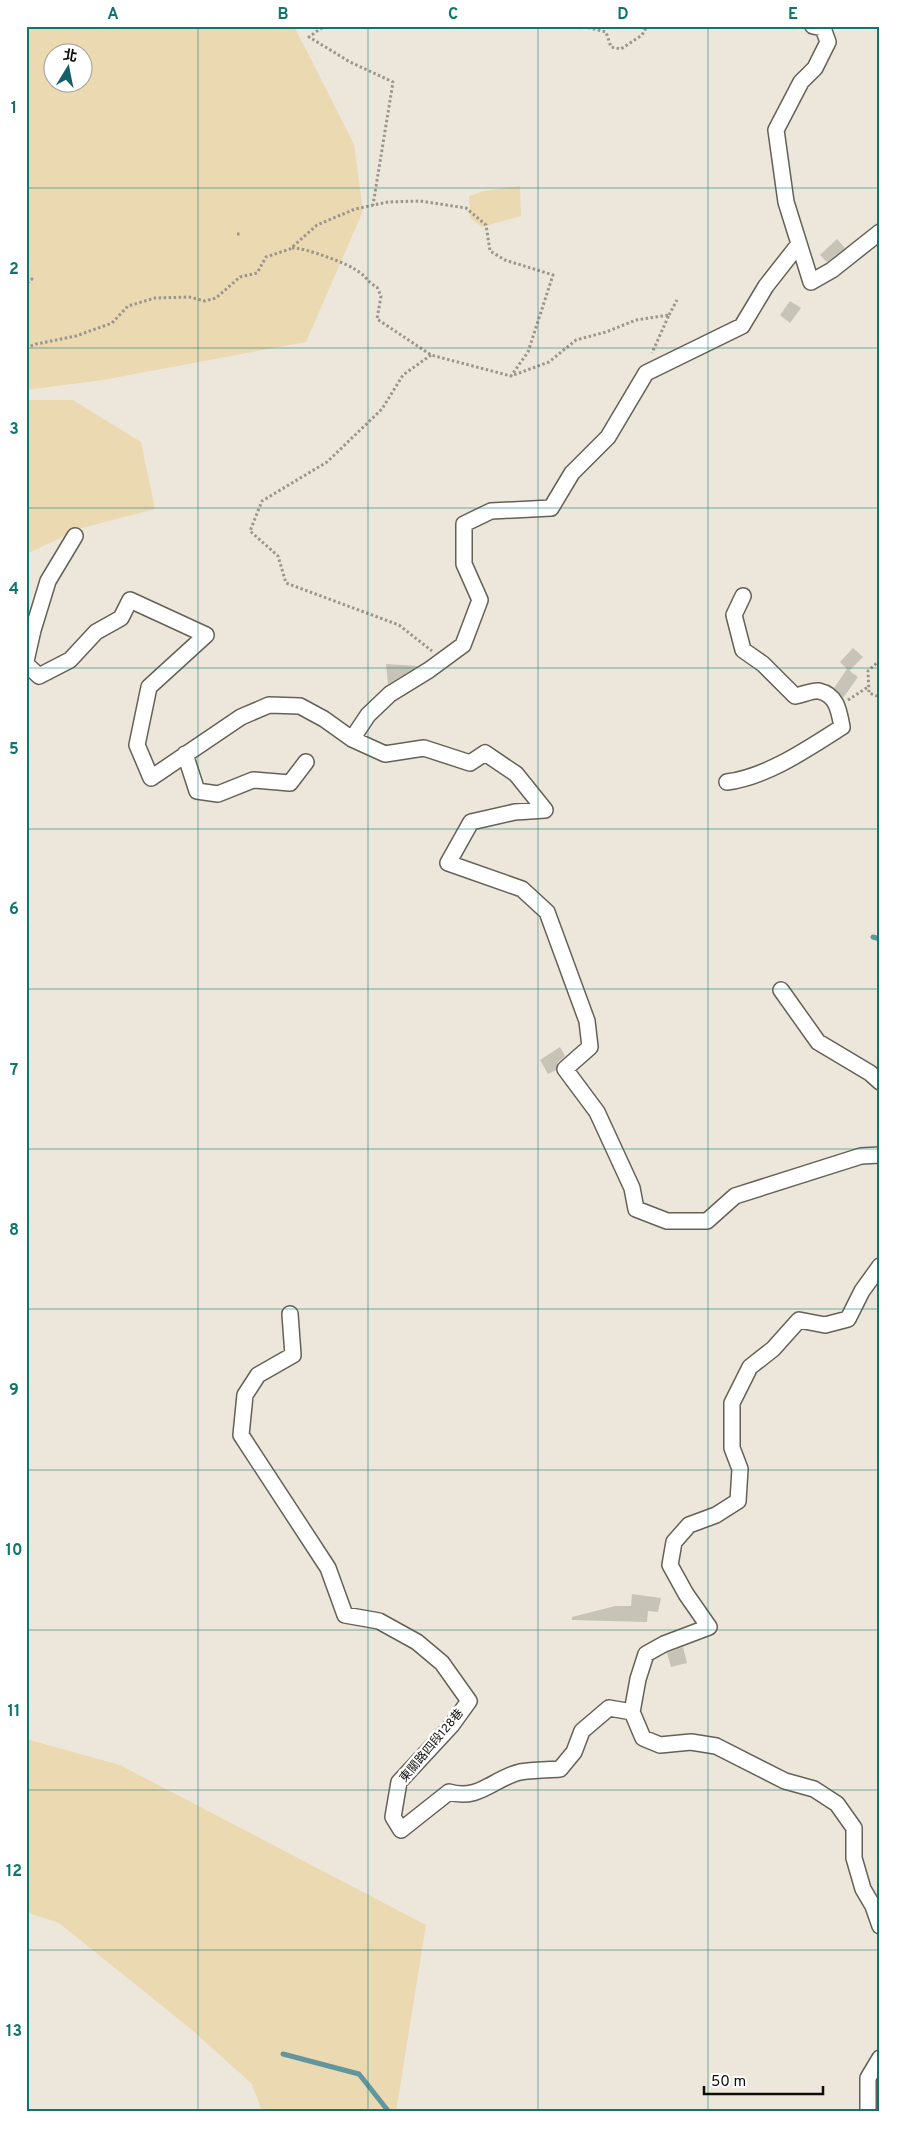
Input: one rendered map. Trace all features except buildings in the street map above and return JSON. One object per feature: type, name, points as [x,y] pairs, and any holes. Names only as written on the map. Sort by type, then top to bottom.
[{"type":"street","points":[[812,26],[823,28],[828,42],[815,68],[801,82],[776,130],[786,202],[811,282],[832,270],[880,232]]},
{"type":"street","points":[[352,740],[368,715],[390,694],[463,646],[480,600],[464,564],[464,524],[491,511],[551,508],[572,473],[608,437],[646,372],[742,326],[766,286],[799,244]]},
{"type":"street","points":[[26,660],[48,581],[75,536]]},
{"type":"street","points":[[727,782],[744,780],[805,751],[842,726],[838,706],[833,698],[818,691],[795,696],[763,664],[743,650],[734,615],[743,596]]},
{"type":"street","points":[[26,664],[39,676],[70,660],[96,632],[121,618],[130,600],[206,635],[149,687],[137,745],[151,778],[173,765],[185,754],[216,736],[241,717],[269,705],[300,706],[324,719],[352,740],[385,754],[424,748],[470,763],[485,753],[516,774],[545,810],[515,812],[471,822],[448,863],[522,889],[548,912],[587,1021],[590,1046],[565,1069],[598,1112],[632,1188],[636,1209],[667,1221],[707,1221],[735,1196],[861,1156],[880,1155]]},
{"type":"street","points":[[185,754],[197,791],[218,794],[253,780],[290,783],[306,762]]},
{"type":"street","points":[[781,990],[818,1042],[870,1073],[880,1082]]},
{"type":"street","points":[[880,1266],[862,1291],[848,1319],[825,1325],[800,1320],[773,1348],[750,1368],[732,1403],[732,1448],[740,1469],[738,1501],[716,1516],[688,1525],[674,1542],[670,1565],[686,1594],[710,1627],[664,1644],[646,1654],[638,1679],[632,1712],[643,1738],[660,1745],[691,1742],[716,1746],[785,1781],[814,1789],[837,1804],[854,1828],[854,1858],[862,1889],[874,1906],[880,1926]]},
{"type":"street","name":"東關路四段128巷","points":[[290,1314],[293,1355],[258,1375],[245,1395],[241,1435],[328,1568],[344,1615],[379,1621],[417,1642],[442,1663],[469,1701],[451,1726],[399,1782],[393,1817],[401,1830],[449,1792],[462,1796],[489,1787],[518,1773],[560,1769],[574,1752],[582,1731],[609,1708],[632,1712]]},
{"type":"street","points":[[868,2112],[868,2078],[880,2058]]},
{"type":"path","points":[[327,26],[309,37],[350,62],[393,82],[373,205]]},
{"type":"path","points":[[574,26],[576,28],[586,27],[606,32],[611,47],[621,49],[642,35],[647,26]]},
{"type":"path","points":[[290,249],[317,225],[355,209],[388,202],[420,201],[466,208],[486,225],[490,251],[505,260],[554,275],[528,352],[511,376]]},
{"type":"path","points":[[26,348],[36,344],[76,336],[112,323],[128,306],[155,298],[189,296],[206,300],[216,298],[240,277],[256,273],[266,257],[299,248],[359,272],[368,282],[377,287],[381,296],[377,319],[431,356],[511,376],[550,362],[576,340],[606,332],[636,320],[669,315]]},
{"type":"path","points":[[646,372],[657,340],[677,300]]},
{"type":"path","points":[[431,356],[403,374],[382,409],[327,462],[262,501],[250,532],[278,556],[286,583],[399,625],[442,660]]},
{"type":"path","points":[[880,660],[868,671],[869,693],[880,697]]},
{"type":"path","points":[[838,706],[868,686]]},
{"type":"shaded area","points":[[26,26],[294,26],[354,144],[363,211],[306,342],[103,380],[26,390]]},
{"type":"shaded area","points":[[520,186],[521,216],[482,227],[470,218],[469,196],[484,191]]},
{"type":"shaded area","points":[[26,400],[73,400],[141,442],[155,509],[82,528],[26,554]]},
{"type":"shaded area","points":[[26,1739],[120,1765],[426,1925],[396,2112],[262,2112],[252,2084],[192,2030],[59,1923],[26,1912]]},
{"type":"waterway","points":[[873,937],[880,939]]},
{"type":"waterway","points":[[283,2054],[359,2074],[389,2112]]},
{"type":"waterway","points":[[878,2112],[880,2105]]}]
